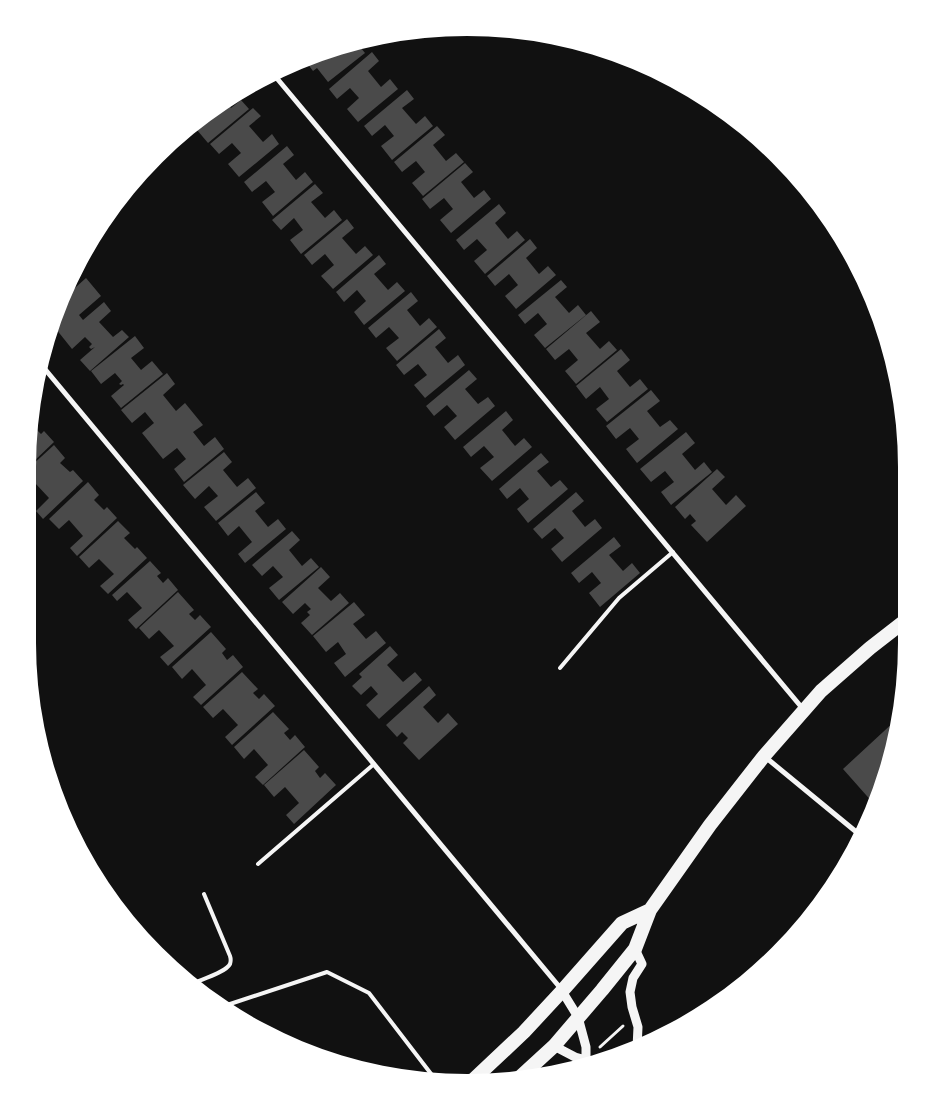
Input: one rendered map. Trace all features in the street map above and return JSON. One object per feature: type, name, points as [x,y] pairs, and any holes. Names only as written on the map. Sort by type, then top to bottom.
[{"type":"highway","points":[[529,1069],[554,1046],[635,949],[650,910],[710,825],[764,756],[821,691],[898,626]]},
{"type":"highway","points":[[480,1074],[524,1032],[622,923],[650,910]]},
{"type":"street","points":[[278,80],[804,710]]},
{"type":"street","points":[[47,372],[562,991],[578,1017],[587,1056]]},
{"type":"street","points":[[764,756],[855,831]]},
{"type":"street","points":[[635,949],[642,964],[633,978],[630,992],[638,1027],[637,1038]]},
{"type":"street","points":[[554,1046],[580,1059]]},
{"type":"lane","points":[[560,668],[619,598],[673,552]]},
{"type":"lane","points":[[258,864],[374,764]]},
{"type":"lane","points":[[200,981],[222,971],[230,965],[231,961],[204,894]]},
{"type":"lane","points":[[232,1003],[327,972],[369,994],[430,1072]]},
{"type":"path","points":[[594,1054],[635,1016]]},
{"type":"building","points":[[362,50],[365,53],[328,82],[317,68],[313,71],[309,66],[329,59]]},
{"type":"building","points":[[372,52],[379,61],[368,71],[381,87],[390,79],[398,89],[358,122],[347,109],[359,98],[350,88],[337,99],[329,89]]},
{"type":"building","points":[[407,90],[414,99],[402,108],[416,124],[425,116],[433,126],[392,160],[381,146],[394,136],[385,125],[372,136],[364,126]]},
{"type":"building","points":[[242,101],[249,109],[208,143],[198,131]]},
{"type":"building","points":[[253,108],[261,116],[249,126],[263,142],[272,134],[279,144],[239,177],[228,164],[241,153],[232,143],[219,154],[210,144]]},
{"type":"building","points":[[437,126],[445,135],[433,145],[446,161],[456,153],[464,162],[423,196],[412,183],[425,172],[416,161],[402,172],[394,162]]},
{"type":"building","points":[[287,146],[294,155],[283,164],[296,180],[305,172],[313,182],[273,216],[262,202],[275,192],[266,181],[252,192],[244,182]]},
{"type":"building","points":[[465,163],[473,172],[461,182],[474,198],[484,190],[491,199],[451,233],[440,220],[453,209],[444,198],[430,209],[422,199]]},
{"type":"building","points":[[315,184],[323,193],[311,202],[325,218],[334,210],[342,220],[301,254],[290,240],[303,230],[294,218],[281,230],[272,220]]},
{"type":"building","points":[[499,204],[506,213],[495,223],[508,239],[517,231],[525,240],[485,274],[474,261],[487,250],[477,239],[464,250],[456,240]]},
{"type":"building","points":[[347,219],[354,228],[342,238],[356,254],[365,246],[373,255],[333,289],[321,276],[334,265],[325,254],[312,265],[304,255]]},
{"type":"building","points":[[530,239],[537,248],[526,258],[539,274],[548,266],[556,275],[516,309],[505,296],[518,285],[509,274],[495,286],[487,276]]},
{"type":"building","points":[[379,255],[386,264],[374,274],[388,290],[397,282],[405,291],[364,325],[354,312],[366,301],[357,290],[344,302],[336,292]]},
{"type":"building","points":[[86,278],[101,296],[79,315],[83,320],[104,302],[111,311],[99,322],[113,337],[122,330],[129,337],[90,371],[80,360],[95,347],[91,349],[89,347],[92,344],[85,337],[72,349],[58,332],[76,287]]},
{"type":"building","points":[[561,280],[567,287],[555,297],[569,313],[578,305],[586,315],[545,348],[534,335],[547,324],[538,313],[525,324],[518,315]]},
{"type":"building","points":[[411,292],[418,301],[407,310],[420,326],[429,318],[437,327],[397,361],[386,348],[399,338],[389,327],[376,338],[368,328]]},
{"type":"building","points":[[591,311],[600,322],[586,333],[600,349],[609,341],[617,350],[576,384],[565,371],[578,360],[569,349],[555,360],[546,349]]},
{"type":"building","points":[[439,329],[446,338],[435,347],[448,363],[458,355],[465,365],[425,398],[414,385],[427,375],[418,364],[404,375],[396,365]]},
{"type":"building","points":[[135,336],[144,348],[131,358],[141,370],[152,361],[163,374],[121,408],[111,396],[124,385],[119,384],[122,381],[115,373],[101,384],[91,371]]},
{"type":"building","points":[[621,349],[630,360],[617,371],[630,387],[640,379],[648,389],[607,422],[596,409],[609,399],[600,387],[586,399],[576,386]]},
{"type":"building","points":[[469,370],[477,379],[465,389],[478,404],[488,397],[495,406],[455,440],[444,427],[457,416],[447,405],[434,416],[426,406]]},
{"type":"building","points":[[167,373],[175,384],[163,395],[176,411],[185,403],[203,425],[193,432],[204,446],[215,437],[224,449],[184,482],[174,469],[186,459],[177,448],[163,459],[142,433],[154,423],[145,412],[132,423],[121,410]]},
{"type":"building","points":[[651,390],[660,401],[647,411],[660,427],[670,420],[678,429],[637,463],[626,449],[639,439],[630,428],[616,439],[606,426]]},
{"type":"building","points":[[506,411],[513,420],[502,430],[515,446],[524,438],[532,447],[492,481],[480,468],[494,457],[484,446],[471,457],[463,447]]},
{"type":"building","points":[[38,431],[41,434],[44,431],[54,442],[36,459]]},
{"type":"building","points":[[686,432],[695,443],[682,454],[695,470],[704,462],[712,472],[671,505],[661,492],[674,482],[665,471],[651,482],[640,469]]},
{"type":"building","points":[[54,445],[65,458],[60,463],[70,472],[73,470],[83,481],[43,519],[36,511],[49,498],[36,484],[36,461]]},
{"type":"building","points":[[224,452],[232,462],[223,470],[237,487],[248,478],[256,488],[216,521],[204,507],[218,496],[209,486],[195,499],[183,485]]},
{"type":"building","points":[[541,453],[549,462],[537,471],[551,487],[560,480],[568,489],[528,523],[517,509],[529,499],[520,488],[507,499],[499,489]]},
{"type":"building","points":[[717,469],[725,477],[712,489],[726,505],[736,495],[746,506],[707,542],[691,525],[696,521],[690,514],[685,519],[675,507]]},
{"type":"building","points":[[88,482],[99,495],[94,500],[104,510],[107,507],[117,518],[77,556],[70,548],[83,536],[69,520],[59,529],[49,519]]},
{"type":"building","points":[[256,492],[265,503],[255,511],[268,527],[278,519],[286,529],[245,563],[238,554],[252,542],[239,526],[228,536],[218,523]]},
{"type":"building","points":[[576,492],[584,501],[572,511],[585,527],[595,519],[602,528],[562,562],[551,549],[564,538],[555,528],[542,539],[533,529]]},
{"type":"building","points":[[118,521],[130,533],[124,538],[135,549],[137,547],[147,558],[108,594],[100,586],[114,574],[99,559],[89,568],[79,557]]},
{"type":"building","points":[[292,531],[300,540],[289,550],[302,566],[311,558],[319,567],[279,600],[269,588],[283,577],[273,566],[262,576],[252,565]]},
{"type":"building","points":[[614,537],[621,546],[609,555],[623,571],[632,563],[640,573],[600,607],[589,593],[601,583],[592,572],[579,583],[571,573]]},
{"type":"building","points":[[150,561],[161,573],[157,576],[163,583],[168,578],[178,590],[136,629],[128,620],[142,608],[127,592],[117,601],[112,595]]},
{"type":"building","points":[[321,567],[330,577],[318,588],[331,601],[340,593],[349,603],[312,635],[301,623],[310,615],[307,612],[311,609],[305,603],[293,614],[282,602]]},
{"type":"building","points":[[178,592],[194,610],[189,614],[195,620],[200,615],[211,627],[168,666],[160,657],[174,646],[159,630],[149,639],[139,628]]},
{"type":"building","points":[[354,602],[365,615],[353,624],[366,639],[376,631],[386,643],[345,677],[334,663],[346,654],[338,642],[326,652],[313,636]]},
{"type":"building","points":[[211,632],[226,649],[222,653],[227,660],[233,655],[243,667],[201,705],[193,697],[206,685],[192,669],[182,679],[172,667]]},
{"type":"building","points":[[390,646],[398,655],[387,665],[403,682],[415,672],[422,680],[379,719],[366,705],[378,694],[371,686],[361,695],[352,686],[362,677],[359,674]]},
{"type":"building","points":[[242,672],[258,689],[253,693],[259,699],[264,694],[275,706],[232,745],[225,737],[238,725],[223,709],[213,718],[203,707]]},
{"type":"building","points":[[429,686],[436,695],[423,707],[438,723],[448,713],[458,724],[419,760],[403,743],[408,738],[402,732],[397,737],[386,725]]},
{"type":"building","points":[[273,712],[289,729],[284,733],[290,740],[295,735],[305,747],[263,785],[255,777],[268,765],[254,749],[244,759],[234,747]]},
{"type":"building","points":[[889,726],[883,754],[869,798],[843,769]]},
{"type":"building","points":[[304,750],[319,767],[315,771],[320,778],[325,773],[336,785],[294,824],[286,815],[299,803],[285,787],[274,797],[264,785]]}]
